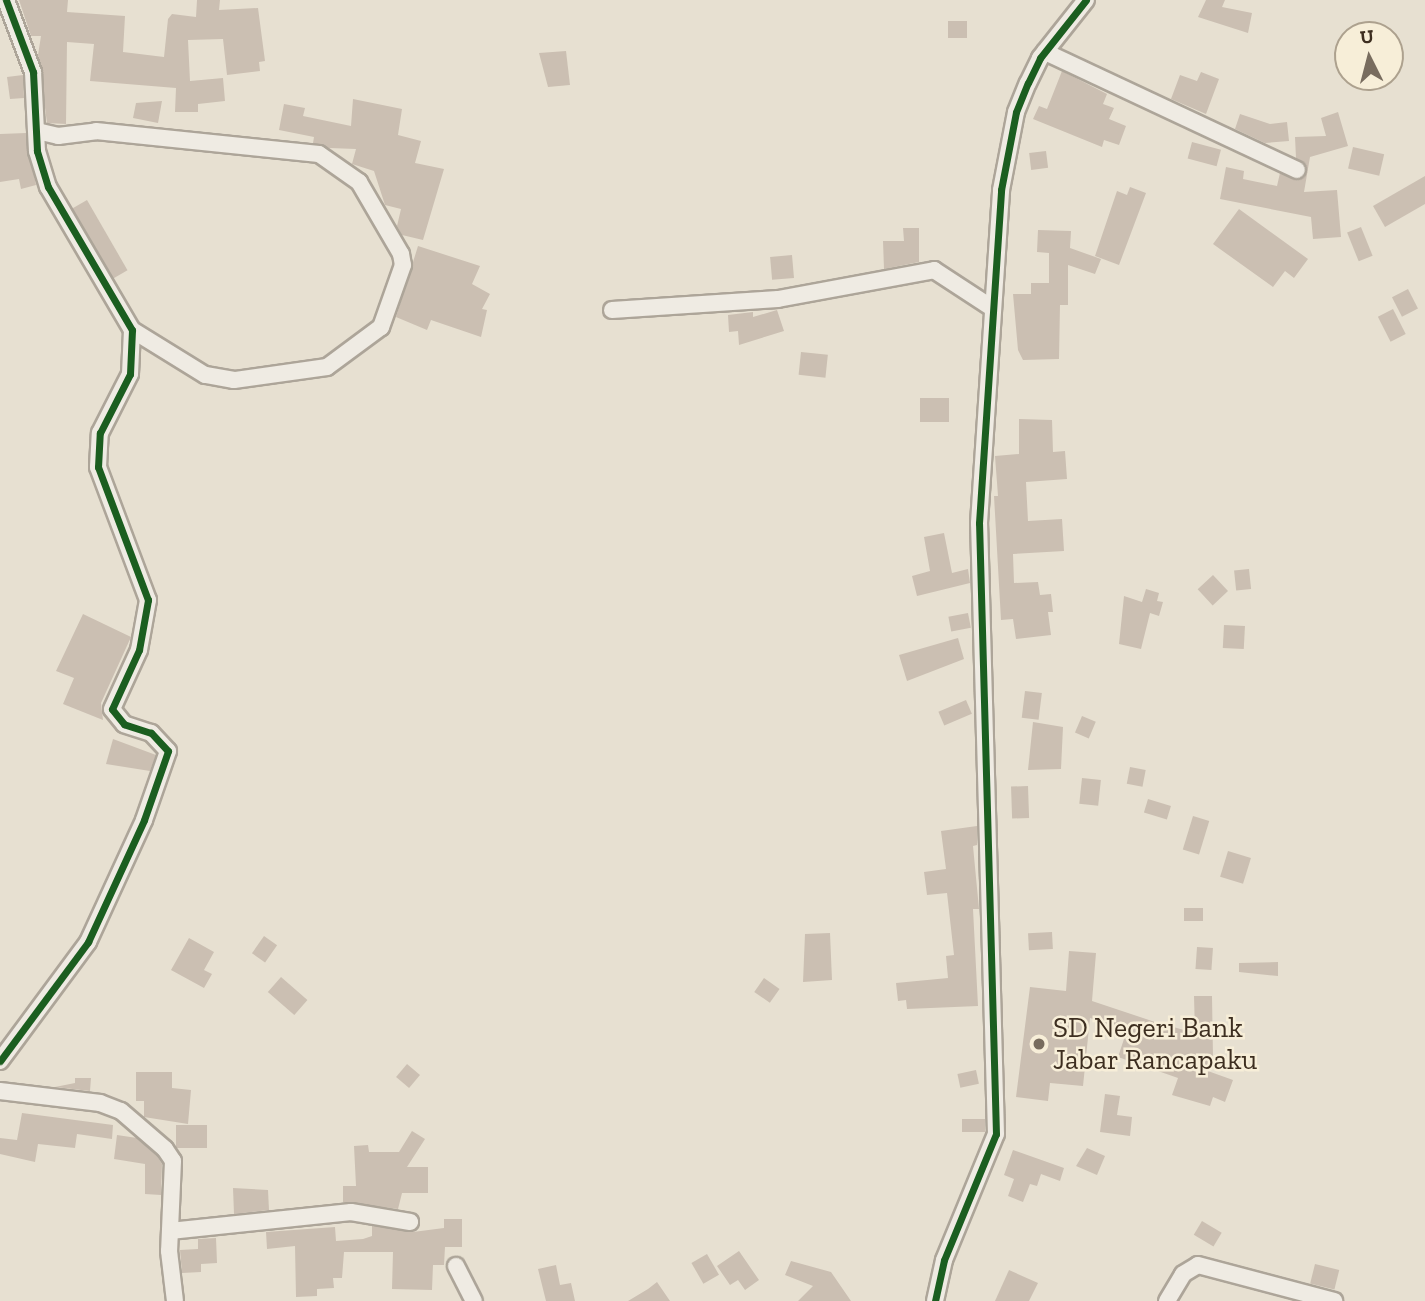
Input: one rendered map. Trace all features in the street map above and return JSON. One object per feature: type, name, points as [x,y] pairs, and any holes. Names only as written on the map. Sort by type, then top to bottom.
[{"type":"street","points":[[6,0],[33,72],[37,131],[48,187],[132,330],[205,375],[234,380],[327,367],[381,327],[403,265],[401,254],[359,182],[319,154],[96,131],[58,136],[37,131]]},
{"type":"street","points":[[935,1301],[944,1260],[996,1134],[979,523],[992,308],[1010,138],[1045,52],[1086,0]]},
{"type":"street","points":[[1045,52],[1297,170]]},
{"type":"street","points":[[612,310],[778,299],[934,270],[992,308]]},
{"type":"street","points":[[0,1061],[88,942],[167,760],[161,741],[124,724],[112,709],[139,650],[148,600],[98,467],[100,433],[130,374],[132,330]]},
{"type":"street","points":[[0,1090],[100,1103],[121,1111],[153,1136],[173,1161],[170,1289],[175,1301]]},
{"type":"street","points":[[170,1231],[351,1212],[410,1222]]},
{"type":"street","points":[[1167,1301],[1183,1274],[1198,1265],[1334,1301]]},
{"type":"street","points":[[456,1266],[474,1301]]},
{"type":"building","points":[[19,0],[68,0],[67,12],[125,16],[123,52],[164,57],[168,19],[172,14],[196,17],[197,0],[220,0],[219,10],[258,8],[265,61],[259,62],[260,71],[227,75],[223,39],[188,40],[190,81],[223,78],[225,101],[198,104],[198,112],[175,112],[176,88],[90,81],[94,44],[67,42],[66,124],[47,123],[38,55],[41,36],[31,36]]},
{"type":"building","points":[[1206,0],[1225,0],[1222,7],[1252,13],[1248,33],[1198,17]]},
{"type":"building","points":[[948,21],[967,21],[967,38],[948,38]]},
{"type":"building","points":[[566,51],[570,85],[548,87],[539,53]]},
{"type":"building","points":[[1062,71],[1107,94],[1103,104],[1114,108],[1109,119],[1126,126],[1119,145],[1104,140],[1102,147],[1033,119],[1039,106],[1047,109]]},
{"type":"building","points":[[1201,72],[1219,79],[1206,114],[1171,99],[1180,75],[1197,81]]},
{"type":"building","points":[[23,75],[24,98],[10,99],[7,77]]},
{"type":"building","points":[[353,99],[402,109],[398,135],[421,141],[415,163],[444,169],[423,240],[402,235],[397,226],[401,209],[385,205],[374,171],[352,164],[356,149],[329,148],[313,143],[314,137],[279,130],[284,104],[305,108],[303,116],[351,126]]},
{"type":"building","points":[[162,101],[158,123],[133,118],[136,103]]},
{"type":"building","points":[[1338,112],[1348,146],[1310,157],[1304,192],[1337,190],[1341,237],[1313,239],[1311,217],[1220,199],[1226,167],[1244,171],[1243,179],[1277,186],[1280,173],[1304,178],[1307,168],[1296,158],[1295,137],[1326,136],[1321,118]]},
{"type":"building","points":[[1240,114],[1270,124],[1287,122],[1289,141],[1265,143],[1235,129]]},
{"type":"building","points":[[26,133],[36,185],[21,189],[19,179],[0,182],[0,134]]},
{"type":"building","points":[[1192,142],[1221,150],[1217,166],[1188,158]]},
{"type":"building","points":[[1353,147],[1384,154],[1379,176],[1348,168]]},
{"type":"building","points":[[1046,151],[1048,168],[1031,170],[1029,153]]},
{"type":"building","points":[[1425,176],[1425,204],[1385,227],[1373,206]]},
{"type":"building","points":[[1130,187],[1146,193],[1119,265],[1095,256],[1117,191],[1127,195]]},
{"type":"building","points":[[87,200],[128,270],[113,279],[72,208]]},
{"type":"building","points":[[1239,209],[1308,259],[1294,278],[1285,271],[1273,287],[1213,244]]},
{"type":"building","points":[[1361,227],[1373,256],[1359,261],[1347,233]]},
{"type":"building","points":[[903,228],[919,228],[919,262],[884,269],[883,241],[904,241]]},
{"type":"building","points":[[1038,230],[1071,231],[1070,248],[1101,259],[1095,274],[1068,265],[1068,305],[1060,305],[1059,359],[1023,360],[1018,350],[1013,294],[1031,294],[1031,283],[1049,283],[1049,253],[1037,252]]},
{"type":"building","points":[[418,246],[480,266],[472,284],[490,294],[482,309],[487,310],[481,337],[431,320],[427,330],[396,317]]},
{"type":"building","points":[[792,255],[794,278],[772,280],[770,257]]},
{"type":"building","points":[[1408,289],[1418,309],[1402,317],[1392,297]]},
{"type":"building","points":[[1393,309],[1406,334],[1391,342],[1378,317]]},
{"type":"building","points":[[777,310],[784,331],[739,345],[738,331],[729,332],[728,315],[753,312],[753,317]]},
{"type":"building","points":[[801,352],[828,355],[825,378],[799,375]]},
{"type":"building","points":[[920,398],[949,398],[949,422],[920,422]]},
{"type":"building","points":[[1019,419],[1052,420],[1053,452],[1065,451],[1067,479],[1026,482],[1028,521],[1062,519],[1064,551],[1013,554],[1014,583],[1038,582],[1040,595],[1051,594],[1053,612],[1048,612],[1051,635],[1016,639],[1013,619],[1001,620],[994,496],[998,496],[995,456],[1019,454]]},
{"type":"building","points":[[944,533],[952,573],[968,569],[970,583],[917,596],[912,576],[930,571],[924,537]]},
{"type":"building","points":[[1249,569],[1251,589],[1236,590],[1234,571]]},
{"type":"building","points":[[1213,575],[1228,591],[1213,605],[1198,589]]},
{"type":"building","points":[[1146,589],[1159,593],[1157,601],[1163,602],[1159,616],[1150,613],[1141,649],[1119,644],[1124,596],[1142,602]]},
{"type":"building","points":[[968,613],[971,628],[951,632],[948,617]]},
{"type":"building","points":[[83,614],[131,637],[101,703],[103,720],[63,704],[74,678],[56,671]]},
{"type":"building","points":[[1224,625],[1245,626],[1244,649],[1223,648]]},
{"type":"building","points":[[958,638],[964,659],[907,681],[899,655]]},
{"type":"building","points":[[1025,691],[1042,693],[1039,720],[1022,718]]},
{"type":"building","points":[[966,700],[972,714],[944,726],[938,712]]},
{"type":"building","points":[[1082,716],[1096,722],[1089,738],[1075,733]]},
{"type":"building","points":[[1033,722],[1063,727],[1061,769],[1028,770]]},
{"type":"building","points":[[113,739],[156,755],[150,771],[106,764]]},
{"type":"building","points":[[1130,767],[1146,770],[1142,787],[1127,784]]},
{"type":"building","points":[[1082,778],[1101,780],[1098,806],[1079,804]]},
{"type":"building","points":[[1028,786],[1029,818],[1012,819],[1011,787]]},
{"type":"building","points":[[1148,799],[1171,806],[1167,819],[1144,812]]},
{"type":"building","points":[[1193,816],[1209,821],[1199,854],[1183,849]]},
{"type":"building","points":[[977,826],[977,845],[973,846],[979,909],[973,909],[978,1006],[907,1009],[906,1000],[898,1001],[896,983],[948,978],[946,956],[954,955],[947,893],[927,895],[924,872],[946,869],[941,831]]},
{"type":"building","points":[[1228,851],[1251,858],[1243,884],[1220,877]]},
{"type":"building","points":[[1184,908],[1203,908],[1203,921],[1184,921]]},
{"type":"building","points":[[1052,932],[1053,949],[1029,950],[1028,933]]},
{"type":"building","points":[[830,933],[832,980],[803,982],[805,934]]},
{"type":"building","points":[[264,936],[277,945],[265,962],[252,953]]},
{"type":"building","points":[[189,938],[214,952],[204,970],[212,974],[204,988],[171,970]]},
{"type":"building","points":[[1197,947],[1213,948],[1211,970],[1195,969]]},
{"type":"building","points":[[1069,951],[1096,953],[1092,1001],[1155,1022],[1195,1033],[1194,996],[1212,996],[1213,1057],[1205,1070],[1233,1080],[1225,1102],[1213,1097],[1210,1106],[1172,1095],[1178,1078],[1118,1057],[1127,1030],[1090,1018],[1083,1086],[1050,1083],[1048,1101],[1016,1097],[1030,987],[1066,991]]},
{"type":"building","points":[[1278,962],[1278,976],[1239,972],[1239,963]]},
{"type":"building","points":[[281,977],[307,1000],[294,1015],[268,992]]},
{"type":"building","points":[[764,978],[780,989],[770,1003],[754,992]]},
{"type":"building","points":[[407,1064],[420,1075],[409,1088],[396,1077]]},
{"type":"building","points":[[976,1070],[979,1084],[960,1088],[957,1074]]},
{"type":"building","points":[[136,1072],[172,1072],[172,1088],[191,1090],[188,1124],[144,1117],[144,1101],[136,1101]]},
{"type":"building","points":[[75,1078],[91,1078],[90,1091],[55,1087],[75,1083]]},
{"type":"building","points":[[1105,1094],[1120,1096],[1117,1115],[1132,1117],[1130,1136],[1100,1132]]},
{"type":"building","points":[[22,1113],[113,1125],[112,1139],[77,1134],[75,1148],[38,1144],[35,1162],[0,1154],[0,1138],[17,1140]]},
{"type":"building","points":[[962,1119],[985,1119],[985,1132],[962,1132]]},
{"type":"building","points":[[176,1125],[207,1125],[207,1148],[176,1148]]},
{"type":"building","points":[[412,1131],[425,1139],[407,1167],[428,1167],[428,1193],[402,1193],[398,1209],[343,1202],[343,1186],[356,1186],[354,1146],[368,1145],[369,1152],[399,1152]]},
{"type":"building","points":[[117,1135],[137,1138],[157,1156],[162,1164],[161,1195],[145,1194],[145,1164],[114,1159]]},
{"type":"building","points":[[1087,1148],[1105,1156],[1097,1175],[1076,1166]]},
{"type":"building","points":[[1013,1150],[1064,1168],[1060,1181],[1041,1174],[1037,1186],[1030,1184],[1023,1202],[1008,1196],[1014,1179],[1004,1175]]},
{"type":"building","points":[[233,1188],[268,1190],[269,1210],[234,1214]]},
{"type":"building","points":[[444,1219],[462,1219],[462,1247],[445,1247],[444,1265],[433,1265],[432,1290],[392,1289],[393,1252],[344,1252],[342,1278],[333,1278],[334,1288],[317,1289],[317,1296],[296,1297],[295,1246],[267,1249],[266,1232],[335,1227],[336,1241],[372,1236],[372,1226],[413,1232],[444,1228]]},
{"type":"building","points":[[1202,1221],[1222,1233],[1213,1247],[1194,1235]]},
{"type":"building","points":[[216,1238],[217,1263],[201,1264],[201,1272],[182,1273],[180,1250],[198,1249],[198,1239]]},
{"type":"building","points":[[739,1251],[759,1280],[745,1290],[738,1280],[730,1285],[717,1266]]},
{"type":"building","points":[[707,1254],[719,1275],[703,1284],[691,1263]]},
{"type":"building","points":[[791,1261],[831,1272],[851,1301],[798,1301],[813,1286],[785,1275]]},
{"type":"building","points":[[1315,1264],[1339,1270],[1334,1289],[1310,1283]]},
{"type":"building","points":[[556,1265],[560,1285],[571,1283],[575,1301],[546,1301],[538,1269]]},
{"type":"building","points":[[1009,1270],[1038,1283],[1029,1301],[995,1301]]},
{"type":"building","points":[[657,1282],[670,1301],[628,1301],[648,1289]]},
{"type":"cycle path","points":[[0,1061],[88,942],[144,820],[168,751],[151,733],[124,724],[112,709],[139,650],[148,600],[98,467],[100,433],[130,374],[132,330],[48,187],[37,151],[33,72],[6,0]]},
{"type":"cycle path","points":[[935,1301],[944,1260],[996,1134],[979,523],[1001,190],[1016,112],[1028,83],[1040,58],[1086,0]]},
{"type":"place","name":"SD Negeri Bank Jabar Rancapaku","points":[[1039,1044]]}]
